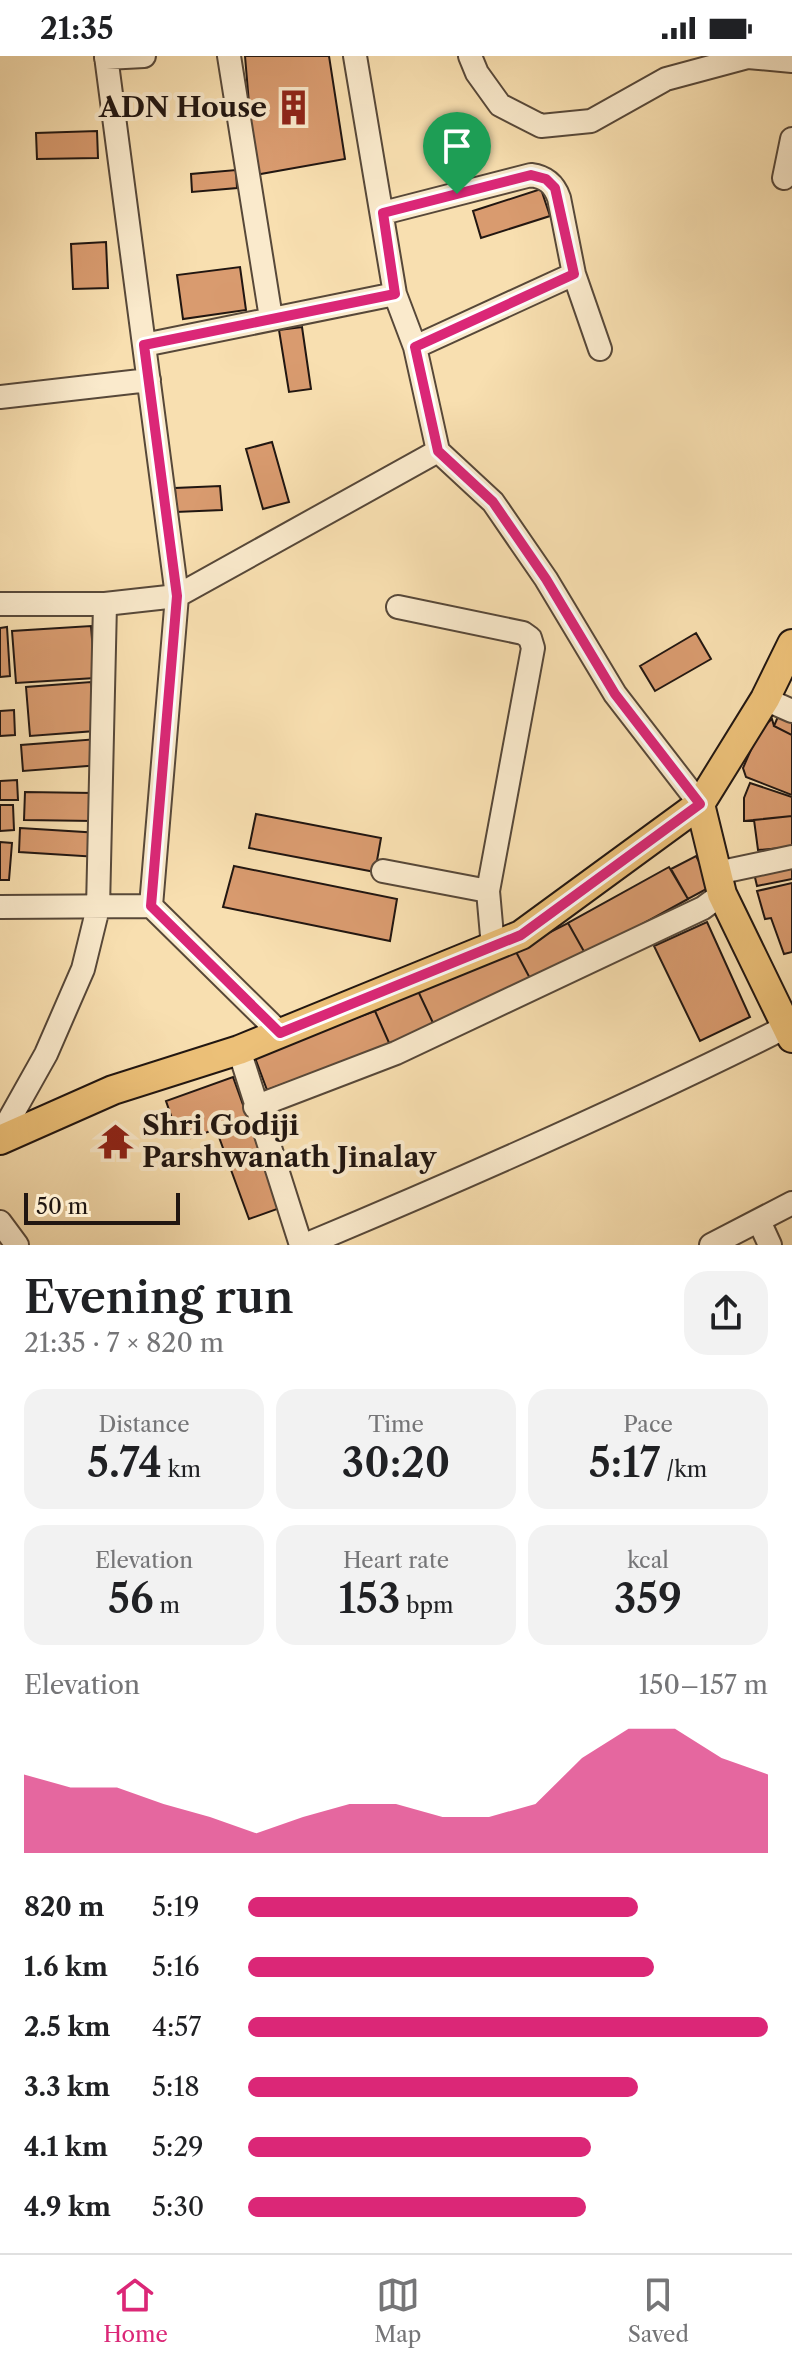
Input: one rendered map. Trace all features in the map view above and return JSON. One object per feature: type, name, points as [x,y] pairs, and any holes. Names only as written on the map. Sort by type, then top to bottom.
[{"type":"main road","points":[[0,1138],[113,1090],[239,1050],[521,935],[700,804],[765,699],[792,644]]},
{"type":"main road","points":[[700,804],[720,884],[790,1030]]},
{"type":"street","points":[[144,56],[106,57],[177,596],[151,906]]},
{"type":"street","points":[[229,56],[271,318]]},
{"type":"street","points":[[355,56],[395,294],[415,347],[438,451],[493,502],[546,579],[615,694],[700,804]]},
{"type":"street","points":[[470,56],[477,73],[500,105],[541,126],[591,121],[666,79],[748,57],[792,61]]},
{"type":"street","points":[[784,178],[792,139]]},
{"type":"street","points":[[383,213],[531,175],[539,176],[555,188],[574,274],[600,349]]},
{"type":"street","points":[[415,347],[574,274]]},
{"type":"street","points":[[144,345],[395,294]]},
{"type":"street","points":[[0,397],[149,380]]},
{"type":"street","points":[[0,604],[105,604],[177,596],[438,451]]},
{"type":"street","points":[[0,1138],[46,1054],[83,969],[98,908],[105,604]]},
{"type":"street","points":[[398,607],[523,633],[530,638],[533,648],[488,891],[493,947]]},
{"type":"street","points":[[765,699],[792,711]]},
{"type":"street","points":[[255,1107],[396,1053],[703,908],[720,884],[775,858],[792,857]]},
{"type":"street","points":[[383,871],[488,891]]},
{"type":"street","points":[[0,907],[151,906],[280,1033]]},
{"type":"street","points":[[239,1050],[255,1107],[303,1245],[499,1163],[790,1030]]},
{"type":"street","points":[[711,1245],[792,1203]]},
{"type":"street","points":[[759,1221],[770,1245]]},
{"type":"street","points":[[0,1222],[17,1245]]},
{"type":"building","name":"ADN House","points":[[245,56],[329,56],[345,159],[255,175]]},
{"type":"building","points":[[97,131],[98,158],[37,159],[36,133]]},
{"type":"building","points":[[236,170],[237,188],[192,192],[191,174]]},
{"type":"building","points":[[541,189],[550,216],[481,238],[473,211]]},
{"type":"building","points":[[106,242],[108,288],[73,289],[71,244]]},
{"type":"building","points":[[240,267],[246,310],[183,319],[177,275]]},
{"type":"building","points":[[302,327],[311,389],[289,392],[279,330]]},
{"type":"building","points":[[272,442],[289,502],[263,509],[246,449]]},
{"type":"building","points":[[220,486],[222,510],[176,512],[175,488]]},
{"type":"building","points":[[91,626],[95,678],[16,683],[12,631]]},
{"type":"building","points":[[7,627],[10,676],[0,677],[0,628]]},
{"type":"building","points":[[696,633],[711,659],[655,691],[640,666]]},
{"type":"building","points":[[91,682],[95,731],[30,736],[26,687]]},
{"type":"building","points":[[14,710],[15,735],[0,736],[0,711]]},
{"type":"building","points":[[779,714],[792,722],[792,735],[774,726]]},
{"type":"building","points":[[772,719],[774,726],[792,735],[792,795],[746,777],[743,768],[760,729]]},
{"type":"building","points":[[98,739],[100,765],[23,771],[21,745]]},
{"type":"building","points":[[17,780],[18,800],[0,800],[0,781]]},
{"type":"building","points":[[750,783],[792,797],[792,816],[744,821],[744,798]]},
{"type":"building","points":[[25,792],[94,793],[94,821],[24,820]]},
{"type":"building","points":[[0,805],[13,805],[14,830],[0,831]]},
{"type":"building","points":[[256,814],[381,838],[375,872],[249,848]]},
{"type":"building","points":[[792,816],[792,847],[758,850],[754,820]]},
{"type":"building","points":[[20,828],[100,833],[98,857],[19,852]]},
{"type":"building","points":[[0,842],[12,843],[9,880],[0,880]]},
{"type":"building","points":[[696,856],[712,886],[688,899],[671,869]]},
{"type":"building","points":[[792,860],[792,879],[757,886],[753,869]]},
{"type":"building","points":[[234,866],[397,899],[390,941],[223,907]]},
{"type":"building","points":[[669,867],[688,899],[586,955],[568,923]]},
{"type":"building","points":[[792,883],[792,952],[784,954],[771,918],[765,919],[757,891]]},
{"type":"building","points":[[707,922],[750,1017],[700,1041],[654,946]]},
{"type":"building","points":[[568,923],[586,955],[533,984],[515,950]]},
{"type":"building","points":[[515,950],[533,984],[434,1025],[418,991]]},
{"type":"building","points":[[418,991],[434,1025],[390,1045],[375,1011]]},
{"type":"building","points":[[375,1011],[390,1045],[267,1090],[254,1055]]},
{"type":"building","points":[[233,1077],[280,1208],[249,1219],[216,1129],[191,1138],[187,1126],[176,1130],[166,1101]]},
{"type":"place","name":"ADN House","points":[[293,107]]},
{"type":"place","name":"Shri Godiji Parshwanath Jinalay","points":[[116,1141]]},
{"type":"route","points":[[531,175],[546,179],[559,198],[574,274],[415,347],[438,451],[493,502],[546,579],[615,694],[700,804],[521,935],[280,1033],[151,906],[177,596],[144,345],[395,294],[383,213],[457,194],[531,175]]}]
